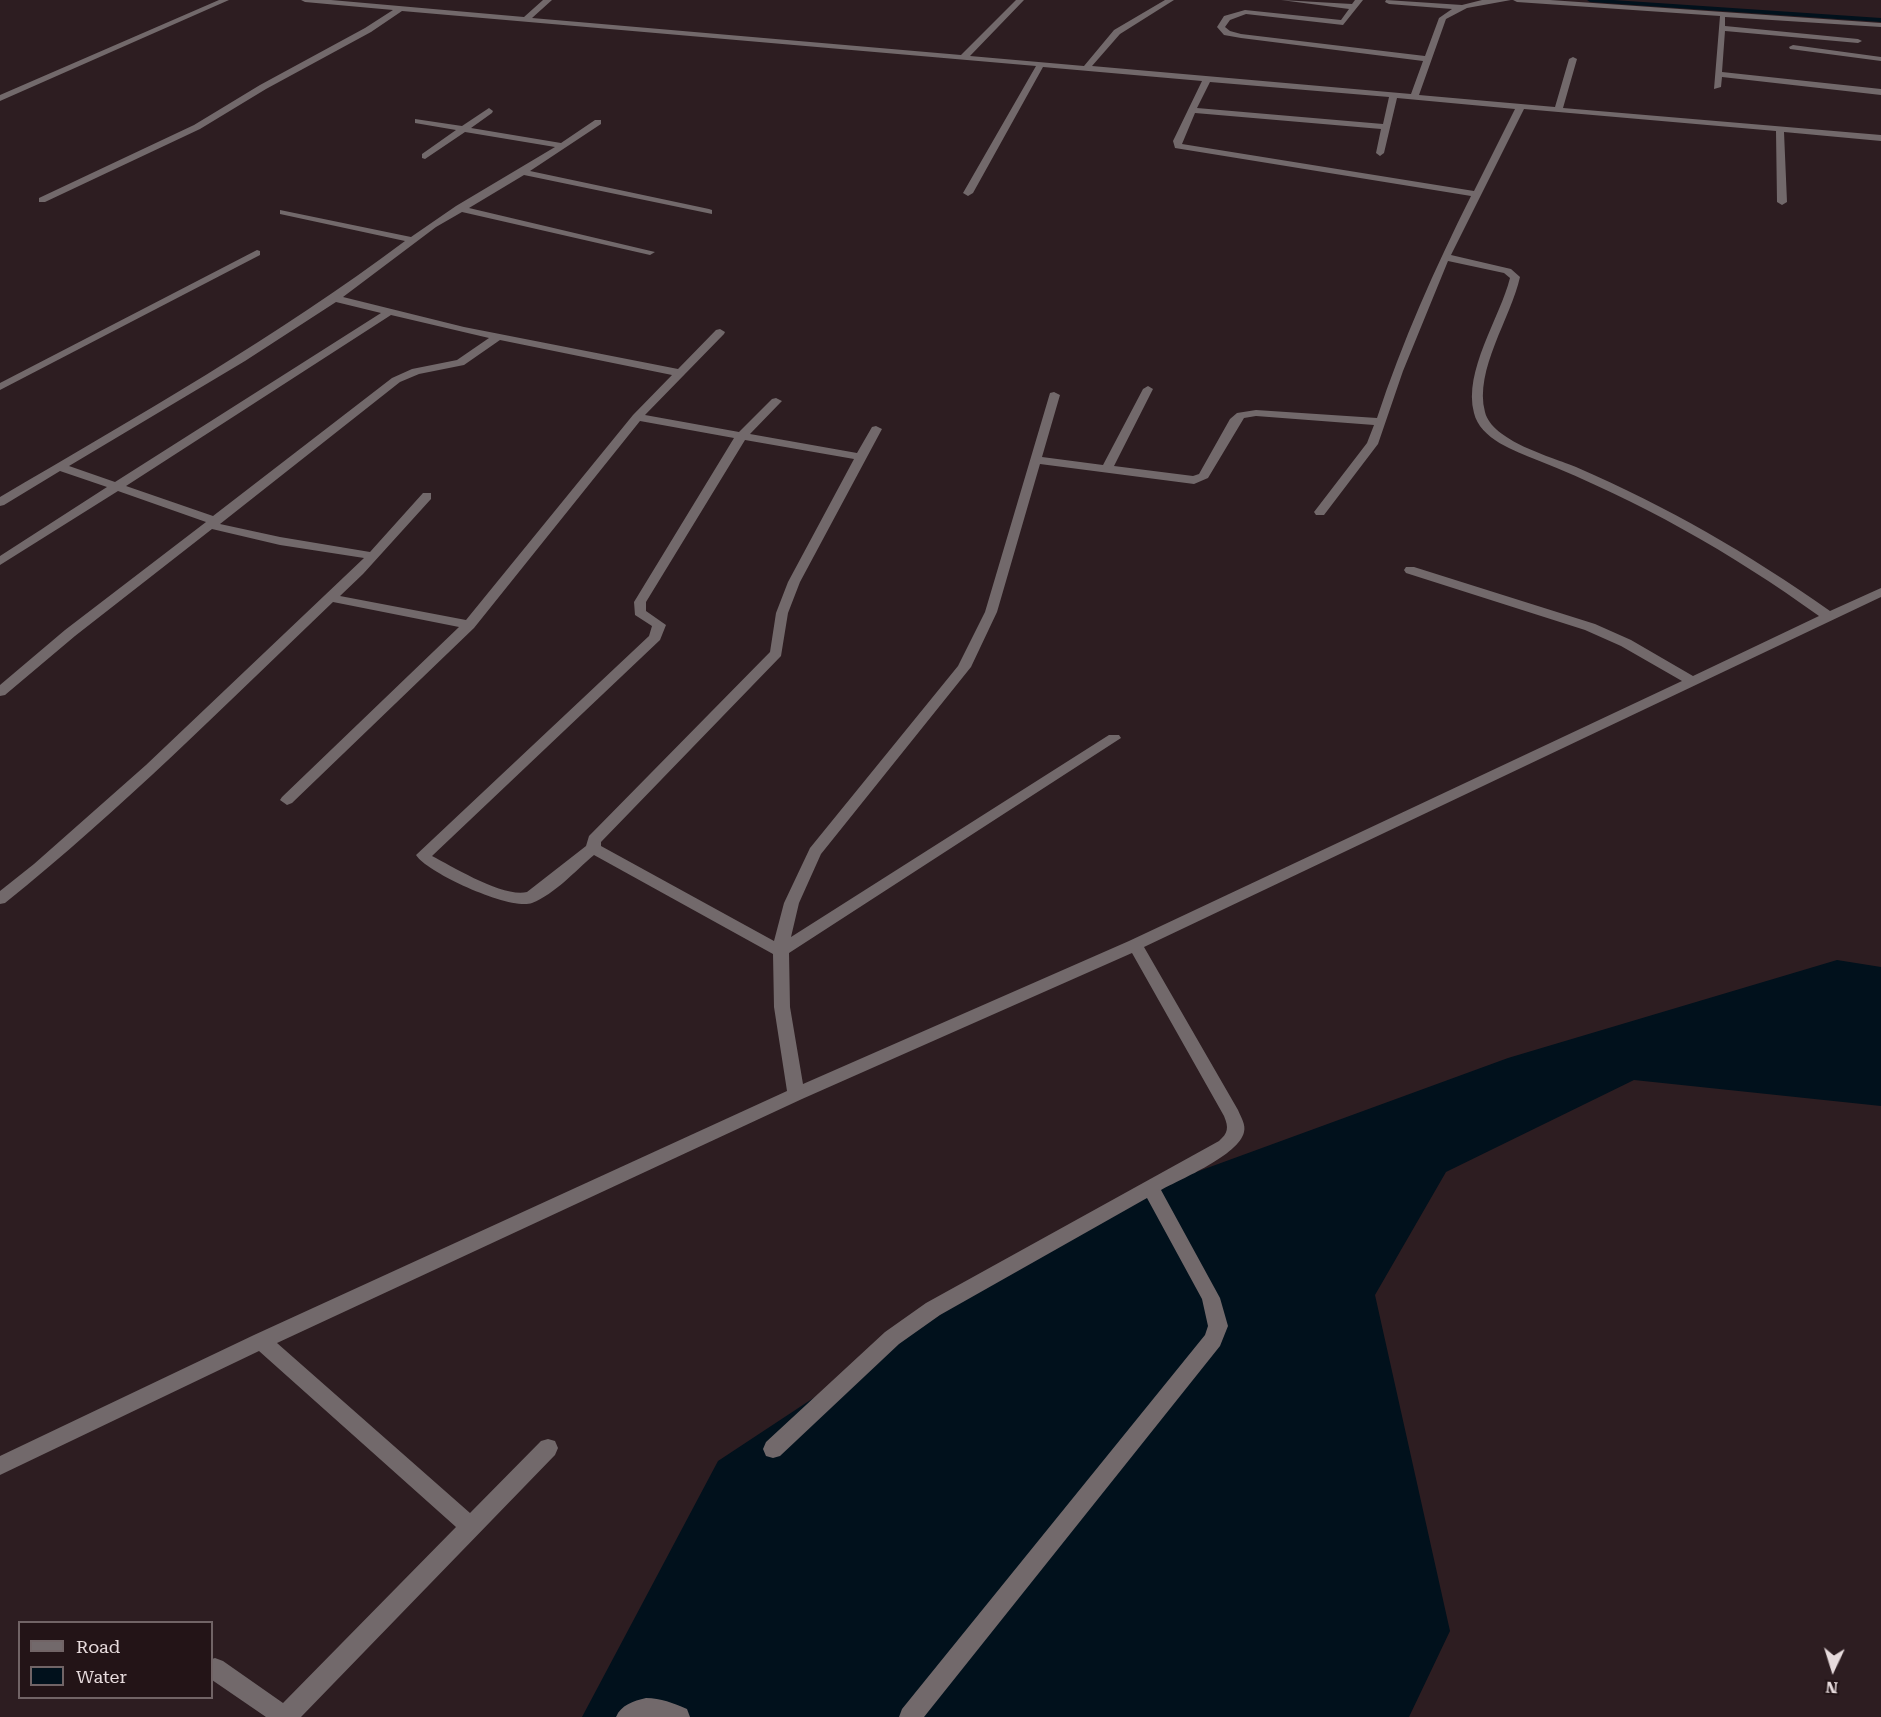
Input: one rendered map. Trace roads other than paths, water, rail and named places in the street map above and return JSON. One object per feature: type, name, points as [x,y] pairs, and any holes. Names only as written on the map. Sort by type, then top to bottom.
[{"type":"street","points":[[0,98],[186,19],[225,0]]},
{"type":"street","points":[[305,0],[1881,138]]},
{"type":"street","points":[[526,19],[548,0]]},
{"type":"street","points":[[963,58],[1020,0]]},
{"type":"street","points":[[1086,68],[1122,28],[1168,0]]},
{"type":"street","points":[[1285,0],[1357,3]]},
{"type":"street","points":[[1414,97],[1443,18],[1453,11],[1466,7],[1507,0]]},
{"type":"street","points":[[1517,0],[1881,25]]},
{"type":"street","points":[[1654,0],[1664,1]]},
{"type":"street","points":[[1389,2],[1466,7]]},
{"type":"street","points":[[1357,3],[1343,23],[1245,12],[1227,18],[1221,27],[1227,33],[1241,36],[1427,59]]},
{"type":"street","points":[[42,200],[197,127],[263,87],[360,35],[401,8]]},
{"type":"street","points":[[1717,87],[1722,15]]},
{"type":"street","points":[[1722,28],[1858,42]]},
{"type":"street","points":[[1793,47],[1881,59]]},
{"type":"street","points":[[1558,110],[1573,59]]},
{"type":"street","points":[[968,193],[1041,64]]},
{"type":"street","points":[[1718,74],[1881,91]]},
{"type":"street","points":[[1207,79],[1177,141],[1178,146],[1477,194]]},
{"type":"street","points":[[1380,153],[1394,95]]},
{"type":"street","points":[[1320,512],[1372,444],[1398,371],[1446,256],[1521,106]]},
{"type":"street","points":[[1192,110],[1386,127]]},
{"type":"street","points":[[424,156],[489,111]]},
{"type":"street","points":[[418,121],[563,146]]},
{"type":"street","points":[[0,502],[241,359],[334,298],[459,208],[522,172],[598,122]]},
{"type":"street","points":[[1780,129],[1782,202]]},
{"type":"street","points":[[522,172],[709,212]]},
{"type":"street","points":[[459,208],[650,252]]},
{"type":"street","points":[[283,212],[413,240]]},
{"type":"street","points":[[0,387],[257,253]]},
{"type":"street","points":[[1446,256],[1507,271],[1515,277],[1481,369],[1479,413],[1488,430],[1517,446],[1621,491],[1714,541],[1758,567],[1829,617]]},
{"type":"street","points":[[334,298],[498,337],[681,373]]},
{"type":"street","points":[[0,561],[389,312]]},
{"type":"street","points":[[287,800],[469,625],[637,417],[720,332]]},
{"type":"street","points":[[0,692],[70,633],[396,380],[416,371],[460,363],[498,337]]},
{"type":"street","points":[[1106,470],[1148,389]]},
{"type":"street","points":[[796,1094],[780,988],[780,951],[786,919],[802,877],[815,852],[964,667],[977,644],[991,612],[1054,395]]},
{"type":"street","points":[[776,401],[741,436],[640,602],[640,612],[659,625],[655,638],[423,855],[427,860],[518,900],[533,896],[593,848],[594,840],[776,653],[782,613],[794,582],[876,429]]},
{"type":"street","points":[[1035,460],[1180,480],[1200,479],[1236,419],[1245,413],[1381,422]]},
{"type":"street","points":[[637,417],[861,457]]},
{"type":"street","points":[[60,467],[213,523],[280,541],[373,556]]},
{"type":"street","points":[[0,899],[39,868],[151,768],[331,598],[427,496]]},
{"type":"street","points":[[1410,570],[1590,627],[1626,643],[1693,681]]},
{"type":"street","points":[[0,1466],[261,1341],[796,1094],[1135,945],[1881,592]]},
{"type":"street","points":[[331,598],[469,625]]},
{"type":"street","points":[[780,951],[1114,738]]},
{"type":"street","points":[[593,848],[780,951]]},
{"type":"street","points":[[773,1449],[892,1338],[933,1309],[1225,1146],[1237,1133],[1237,1125],[1135,945]]},
{"type":"street","points":[[910,1717],[1213,1340],[1218,1326],[1211,1298],[1150,1187]]},
{"type":"street","points":[[261,1341],[471,1527]]},
{"type":"street","points":[[215,1669],[285,1717],[548,1448]]},
{"type":"street","points":[[627,1717],[632,1713],[652,1709],[669,1712],[679,1717]]},
{"type":"water","points":[[1837,960],[1881,967],[1881,1106],[1634,1080],[1446,1172],[1375,1295],[1450,1631],[1409,1717],[582,1717],[718,1461],[1106,1205],[1508,1058]]},
{"type":"waterway","points":[[1590,0],[1881,20]]}]
